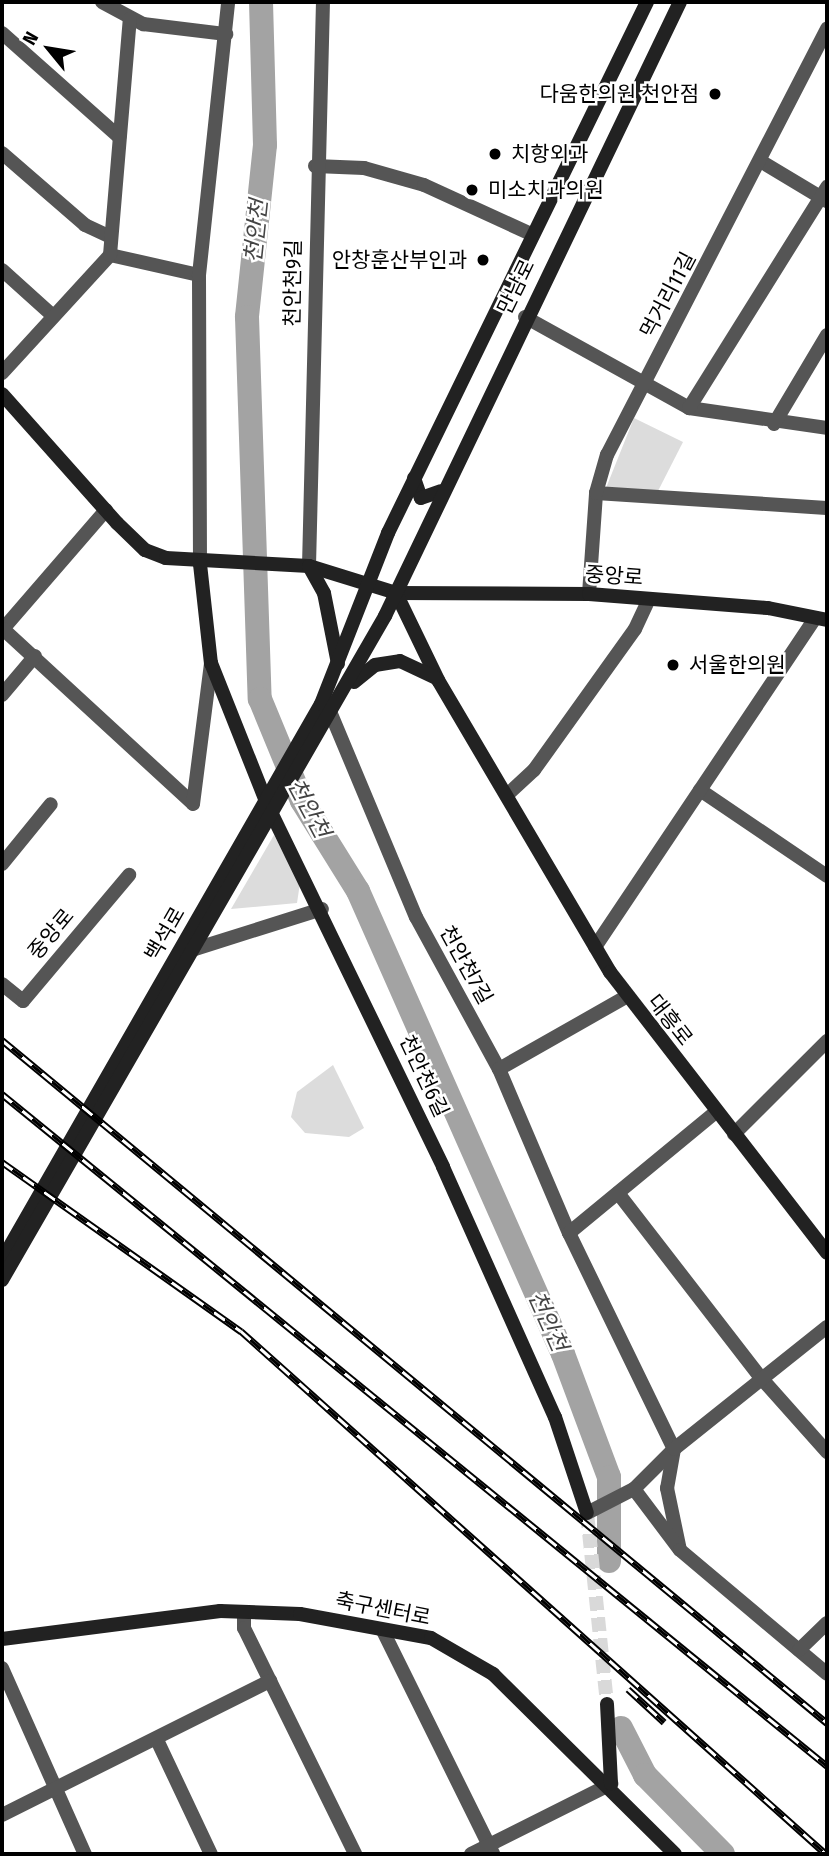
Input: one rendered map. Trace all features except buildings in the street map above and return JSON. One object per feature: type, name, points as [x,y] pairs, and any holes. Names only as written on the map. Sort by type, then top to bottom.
[{"type":"street","points":[[102,2],[130,19],[226,34]]},
{"type":"street","points":[[200,564],[200,275],[228,2]]},
{"type":"street","name":"천안천9길","points":[[309,566],[315,166],[323,2]]},
{"type":"street","name":"만남로","points":[[373,582],[414,477],[529,233],[648,2]]},
{"type":"street","name":"만남로","points":[[396,593],[442,489],[681,2]]},
{"type":"street","points":[[2,373],[110,255],[109,236],[130,19]]},
{"type":"street","name":"먹거리11길","points":[[589,594],[596,493],[607,455],[762,162],[827,27]]},
{"type":"street","points":[[2,33],[119,137]]},
{"type":"street","points":[[2,153],[85,225],[109,236]]},
{"type":"street","points":[[688,408],[825,195],[762,162]]},
{"type":"street","name":"만남로","points":[[315,166],[364,168],[424,185],[529,233]]},
{"type":"street","points":[[110,255],[200,275]]},
{"type":"street","points":[[2,270],[54,316]]},
{"type":"street","points":[[525,317],[688,408],[774,424],[827,428]]},
{"type":"street","points":[[774,424],[827,335]]},
{"type":"street","points":[[2,394],[145,550],[200,564],[309,566],[373,582],[396,593],[344,693]]},
{"type":"street","points":[[414,477],[421,498],[442,489]]},
{"type":"street","points":[[596,493],[827,508]]},
{"type":"street","points":[[3,629],[106,510]]},
{"type":"street","name":"천안천6길","points":[[3,629],[193,804],[211,663],[200,564]]},
{"type":"street","points":[[309,566],[324,593],[339,669]]},
{"type":"street","points":[[327,713],[339,669],[373,582]]},
{"type":"street","name":"중앙로","points":[[396,593],[589,594],[821,619]]},
{"type":"street","name":"대흥로","points":[[396,593],[438,680],[626,997],[827,1253]]},
{"type":"street","points":[[507,795],[534,770],[635,629],[649,599]]},
{"type":"street","points":[[595,947],[700,790],[821,619]]},
{"type":"street","points":[[2,695],[35,656]]},
{"type":"street","points":[[327,713],[362,673],[389,662],[415,664],[438,680]]},
{"type":"street","name":"천안천6길","points":[[211,663],[268,806],[323,909],[555,1417],[590,1511],[632,1490]]},
{"type":"street","name":"백석로","points":[[115,1076],[257,815],[327,713]]},
{"type":"street","name":"백석로","points":[[115,1076],[215,917],[327,713]]},
{"type":"street","name":"천안천7길","points":[[327,713],[416,917],[499,1069],[569,1233],[674,1449]]},
{"type":"street","points":[[700,790],[827,876]]},
{"type":"street","points":[[2,864],[51,804]]},
{"type":"street","name":"중앙로","points":[[2,984],[23,1000],[129,875]]},
{"type":"street","points":[[195,949],[222,936],[323,909]]},
{"type":"street","points":[[215,917],[222,936]]},
{"type":"street","points":[[499,1069],[626,997]]},
{"type":"street","points":[[734,1133],[827,1041]]},
{"type":"street","points":[[2,1280],[33,1217],[115,1076]]},
{"type":"street","points":[[569,1233],[716,1112]]},
{"type":"street","points":[[618,1193],[762,1379],[827,1452]]},
{"type":"street","points":[[2,1261],[33,1217]]},
{"type":"street","points":[[827,1327],[674,1449],[632,1490],[680,1550],[827,1674]]},
{"type":"street","points":[[674,1449],[667,1488],[680,1550]]},
{"type":"street","name":"축구센터로","points":[[2,1639],[164,1614],[300,1614],[431,1638],[465,1654],[611,1784],[675,1854]]},
{"type":"street","points":[[244,1614],[270,1681],[355,1854]]},
{"type":"street","points":[[799,1650],[827,1623]]},
{"type":"street","points":[[383,1631],[491,1850]]},
{"type":"street","points":[[2,1668],[85,1854]]},
{"type":"street","points":[[2,1815],[157,1740],[270,1681]]},
{"type":"street","points":[[471,1854],[491,1850],[611,1784],[607,1704]]},
{"type":"street","points":[[157,1740],[211,1854]]},
{"type":"shaded area","points":[[634,418],[683,442],[658,491],[606,488]]},
{"type":"shaded area","points":[[274,835],[300,883],[297,903],[231,909]]},
{"type":"shaded area","points":[[333,1065],[364,1128],[349,1137],[305,1133],[291,1117],[297,1092]]},
{"type":"waterway","name":"천안천","points":[[261,2],[265,145],[247,317],[260,699],[302,801],[358,891],[563,1354],[609,1477],[609,1561]]},
{"type":"waterway","name":"천안천","points":[[621,1728],[645,1775],[723,1854]]},
{"type":"tunnel","points":[[587,1513],[607,1704]]},
{"type":"railway","points":[[2,1040],[827,1723]]},
{"type":"railway","points":[[2,1094],[827,1766]]},
{"type":"railway","points":[[2,1162],[241,1331],[826,1854]]},
{"type":"railway","points":[[628,1689],[664,1722]]},
{"type":"place","name":"다움한의원 천안점","points":[[715,94]]},
{"type":"place","name":"치항외과","points":[[495,154]]},
{"type":"place","name":"미소치과의원","points":[[472,190]]},
{"type":"place","name":"안창훈산부인과","points":[[483,260]]},
{"type":"place","name":"서울한의원","points":[[673,665]]}]
